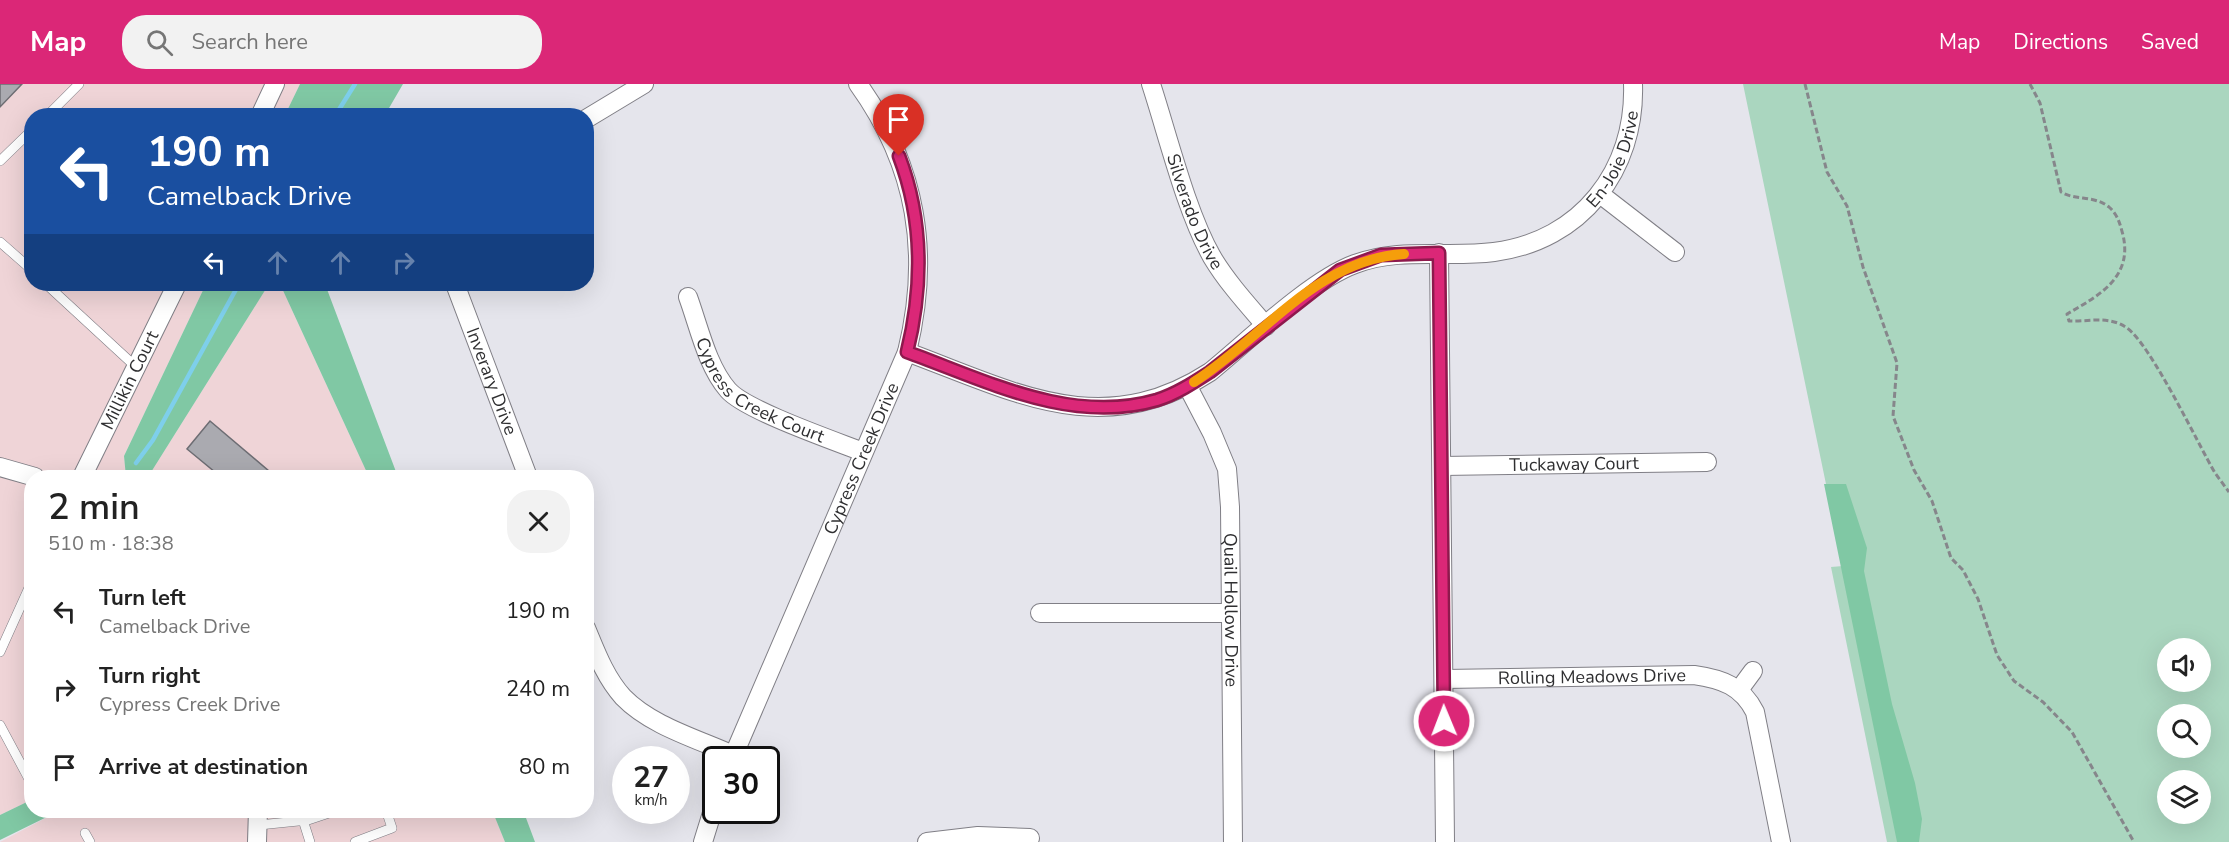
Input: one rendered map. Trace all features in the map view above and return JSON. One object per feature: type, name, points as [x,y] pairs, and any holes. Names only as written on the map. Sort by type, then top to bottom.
[{"type":"street","points":[[264,108],[275,84]]},
{"type":"street","points":[[594,114],[644,84]]},
{"type":"street","name":"Cypress Creek Drive","points":[[738,746],[907,352],[915,320],[918,247],[910,185],[881,116],[858,84]]},
{"type":"street","name":"Silverado Drive","points":[[1151,84],[1195,216],[1212,257],[1266,326]]},
{"type":"street","name":"En-Joie Drive","points":[[907,352],[1035,399],[1068,405],[1126,407],[1159,399],[1188,387],[1210,372],[1340,270],[1381,255],[1505,249],[1546,236],[1572,220],[1600,194],[1618,167],[1629,132],[1633,84]]},
{"type":"street","points":[[1600,194],[1675,252]]},
{"type":"street","points":[[1439,253],[1445,842]]},
{"type":"street","name":"Millikin Court","points":[[85,470],[174,291]]},
{"type":"street","name":"Inverary Drive","points":[[458,291],[525,470]]},
{"type":"street","name":"Cypress Creek Court","points":[[688,297],[712,362],[729,391],[758,409],[863,452]]},
{"type":"street","name":"Quail Hollow Drive","points":[[1188,387],[1212,433],[1227,469],[1230,507],[1233,842]]},
{"type":"street","name":"Tuckaway Court","points":[[1442,465],[1707,462]]},
{"type":"street","points":[[0,467],[24,474]]},
{"type":"street","points":[[1040,614],[1231,613]]},
{"type":"street","points":[[594,647],[624,698],[662,723],[710,746]]},
{"type":"street","points":[[1753,671],[1739,690],[1749,700],[1755,712],[1781,842]]},
{"type":"street","name":"Rolling Meadows Drive","points":[[1444,679],[1694,675],[1718,679],[1739,690]]},
{"type":"street","points":[[703,842],[709,824]]},
{"type":"street","points":[[927,842],[978,836],[1030,838]]},
{"type":"lane","points":[[55,108],[79,84]]},
{"type":"lane","points":[[0,160],[24,138]]},
{"type":"lane","points":[[0,242],[24,263]]},
{"type":"lane","points":[[54,291],[136,367]]},
{"type":"lane","points":[[0,652],[24,600]]},
{"type":"lane","points":[[0,725],[24,770]]},
{"type":"lane","points":[[258,826],[310,818]]},
{"type":"lane","points":[[355,842],[392,828],[389,818]]},
{"type":"lane","points":[[303,820],[310,842]]},
{"type":"path","points":[[1805,84],[1827,172],[1847,206],[1863,267],[1898,363],[1893,416],[1914,470],[1932,501],[1952,558],[1963,570],[1978,599],[1997,655],[2014,681],[2043,702],[2072,732],[2134,842]]},
{"type":"path","points":[[2030,84],[2040,103],[2061,192],[2070,197],[2091,198],[2107,206],[2119,218],[2127,250],[2120,273],[2110,286],[2067,314],[2069,321],[2093,318],[2126,327],[2145,348],[2215,473],[2229,492]]},
{"type":"shaded area","points":[[0,84],[300,84],[288,108],[24,108],[24,291],[203,291],[124,456],[125,470],[24,470],[24,803],[0,815]]},
{"type":"shaded area","points":[[265,291],[283,291],[366,470],[152,470]]},
{"type":"shaded area","points":[[46,818],[495,818],[505,842],[0,842]]},
{"type":"green space","points":[[300,84],[403,84],[389,108],[288,108]]},
{"type":"green space","points":[[1743,84],[2229,84],[2229,842],[1887,842],[1831,567],[1843,566]]},
{"type":"green space","points":[[203,291],[265,291],[152,470],[125,470],[124,456]]},
{"type":"green space","points":[[283,291],[328,291],[395,470],[366,470]]},
{"type":"green space","points":[[1824,484],[1846,484],[1867,548],[1864,571],[1892,704],[1915,783],[1922,819],[1919,842],[1897,842]]},
{"type":"green space","points":[[24,803],[24,818],[45,818],[0,840],[0,815]]},
{"type":"green space","points":[[495,818],[526,818],[535,842],[505,842]]},
{"type":"building","points":[[0,84],[22,84],[0,107]]},
{"type":"building","points":[[210,421],[268,470],[212,470],[187,449]]},
{"type":"waterway","points":[[340,108],[355,84]]},
{"type":"waterway","points":[[136,463],[153,440],[235,291]]},
{"type":"slow traffic","points":[[1194,382],[1210,372],[1324,280],[1340,270],[1381,255],[1404,254]]},
{"type":"route","points":[[899,156],[910,185],[918,247],[915,320],[907,352],[1035,399],[1068,405],[1126,407],[1159,399],[1188,387],[1210,372],[1279,315],[1340,270],[1381,255],[1439,253],[1444,721]]}]
